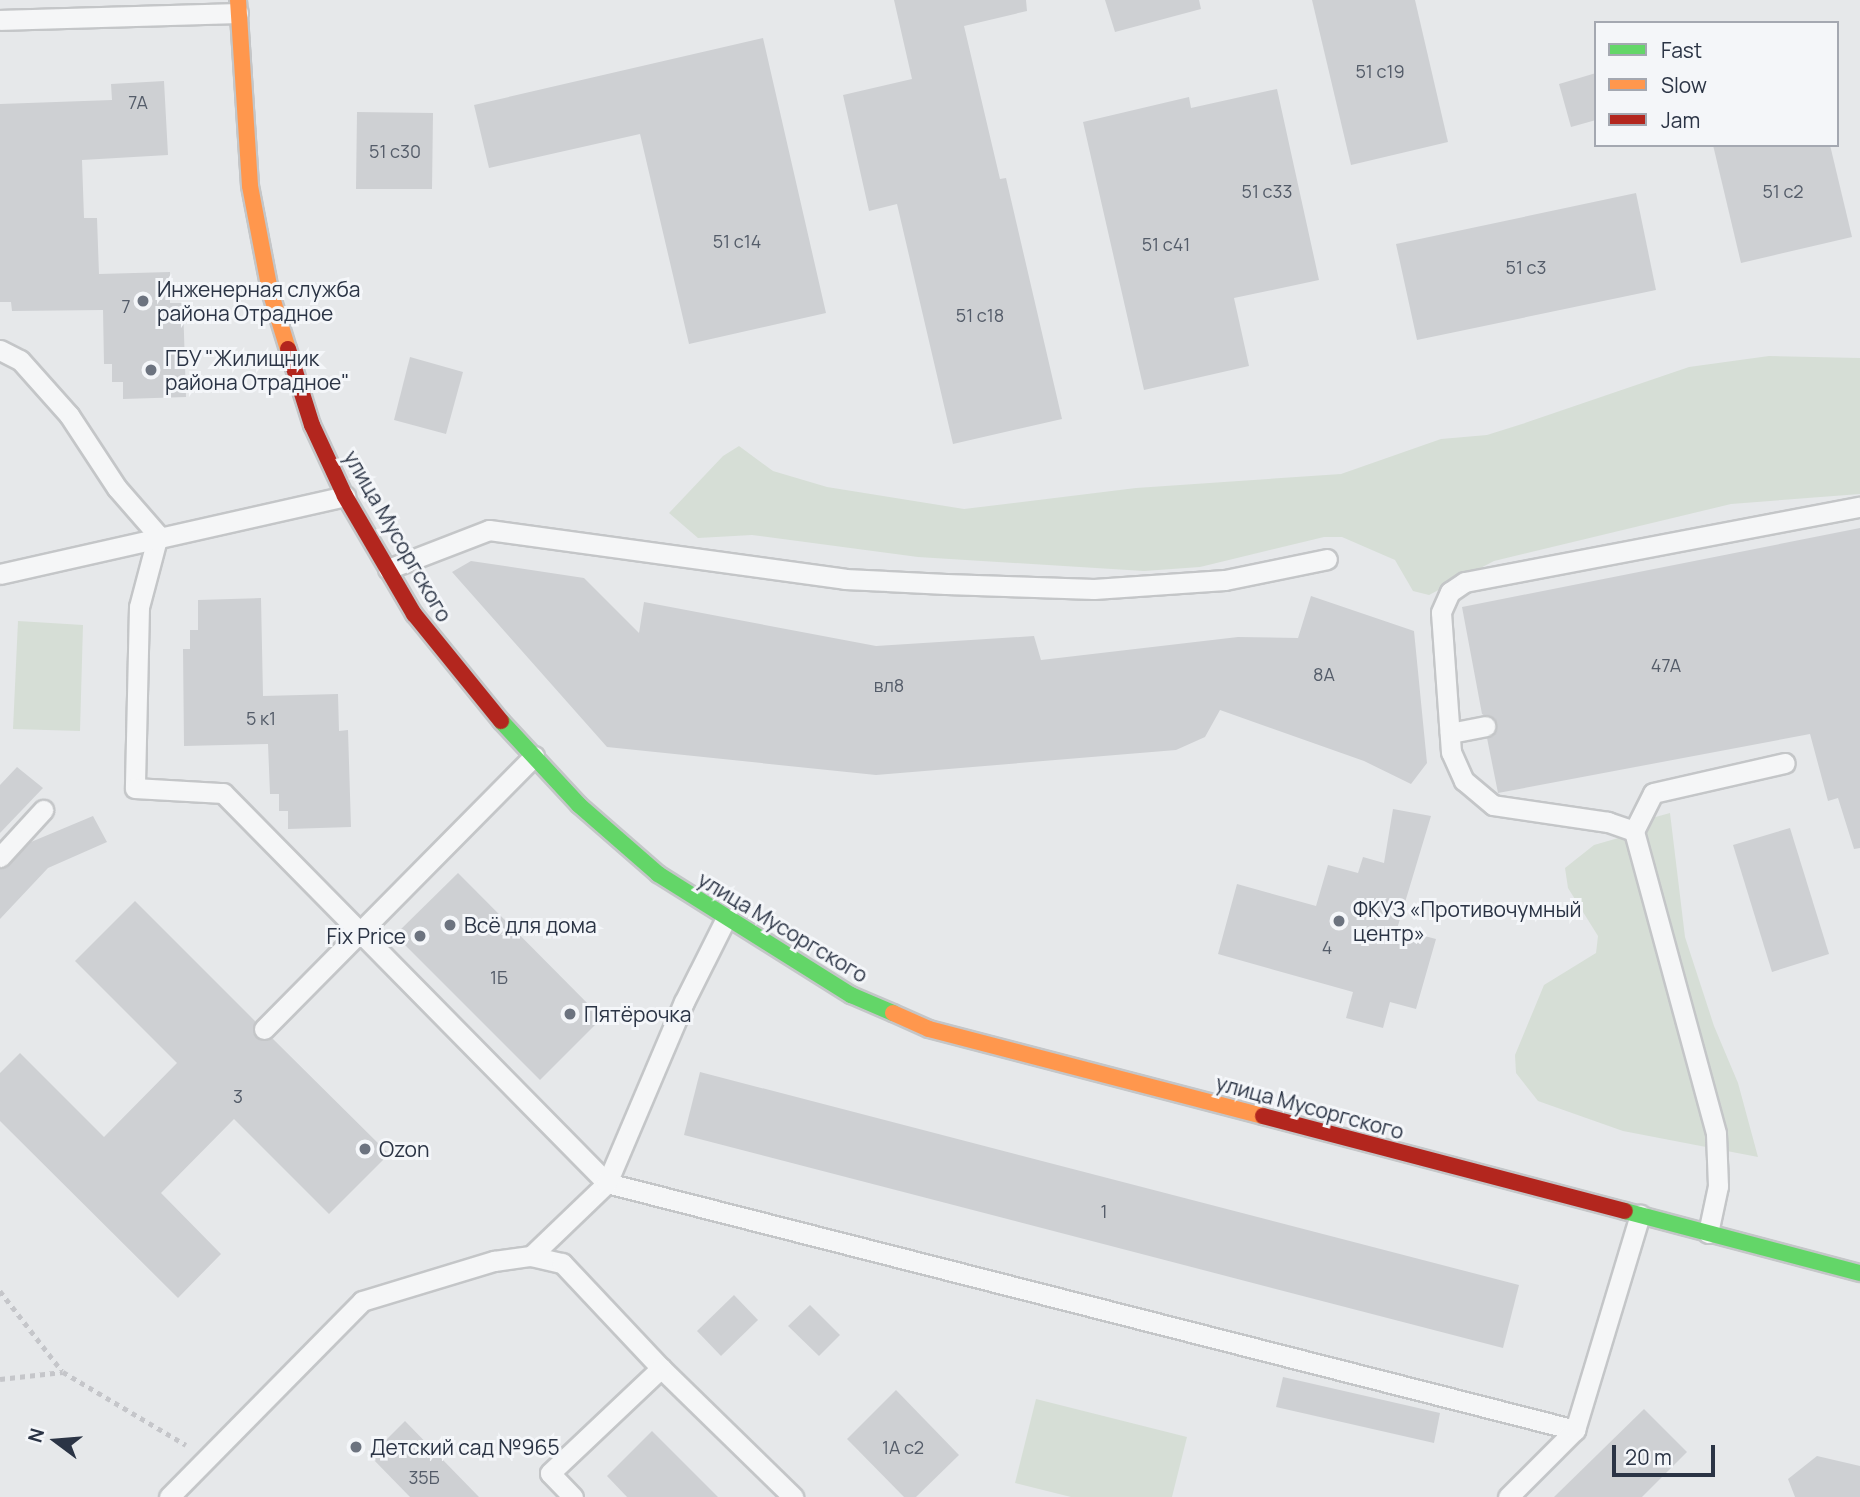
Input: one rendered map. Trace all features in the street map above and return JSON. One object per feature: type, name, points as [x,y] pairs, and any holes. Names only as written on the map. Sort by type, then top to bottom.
[{"type":"street","name":"улица Мусоргского","points":[[238,7],[250,187],[270,291],[312,425],[345,496],[414,614],[477,695],[579,806],[657,874],[851,995],[929,1028],[1860,1273]]},
{"type":"lane","points":[[0,20],[238,7]]},
{"type":"lane","points":[[0,350],[20,360],[69,415],[117,488],[158,535]]},
{"type":"lane","points":[[0,574],[125,548],[158,535],[345,496]]},
{"type":"lane","points":[[1634,831],[1608,822],[1493,805],[1464,781],[1451,752],[1441,612],[1450,592],[1465,582],[1860,507]]},
{"type":"lane","points":[[388,569],[489,530],[845,579],[946,584],[1094,589],[1225,580],[1327,559]]},
{"type":"lane","points":[[158,535],[139,607],[135,788],[223,793],[357,933],[607,1183],[1575,1430]]},
{"type":"lane","points":[[1450,733],[1485,726]]},
{"type":"lane","points":[[264,1029],[534,756]]},
{"type":"lane","points":[[1708,1233],[1718,1186],[1716,1133],[1634,831],[1653,793],[1785,763]]},
{"type":"lane","points":[[0,857],[43,810]]},
{"type":"lane","points":[[531,1256],[607,1183],[684,1002],[726,918]]},
{"type":"lane","points":[[1508,1497],[1575,1430],[1640,1215]]},
{"type":"lane","points":[[169,1497],[362,1301],[494,1261],[531,1256],[562,1263],[661,1368],[793,1497]]},
{"type":"lane","points":[[573,1497],[550,1473],[661,1368]]},
{"type":"path","points":[[0,1291],[63,1372],[208,1458]]},
{"type":"path","points":[[0,1379],[63,1372]]},
{"type":"shaded area","points":[[1769,356],[1860,358],[1860,494],[1731,504],[1494,561],[1429,595],[1413,591],[1395,560],[1342,537],[1324,537],[1200,567],[1144,571],[918,557],[752,535],[698,538],[669,513],[723,456],[739,446],[773,471],[827,487],[964,509],[1136,488],[1341,474],[1441,439],[1487,435],[1689,367]]},
{"type":"shaded area","points":[[18,621],[83,625],[80,731],[13,729]]},
{"type":"shaded area","points":[[1670,813],[1685,937],[1714,1026],[1738,1083],[1758,1157],[1623,1131],[1538,1101],[1516,1073],[1515,1055],[1544,985],[1596,953],[1598,936],[1568,888],[1565,868],[1594,845],[1629,835],[1652,818]]},
{"type":"shaded area","points":[[1036,1399],[1187,1437],[1172,1497],[1071,1497],[1015,1483]]},
{"type":"building","points":[[894,0],[1026,0],[1027,11],[964,26],[1000,179],[1006,178],[1062,419],[953,444],[897,204],[869,211],[843,95],[912,79]]},
{"type":"building","points":[[1105,0],[1199,0],[1201,9],[1115,32]]},
{"type":"building","points":[[1312,0],[1415,0],[1448,142],[1351,165]]},
{"type":"building","points":[[763,38],[826,313],[689,344],[640,134],[489,168],[474,105]]},
{"type":"building","points":[[1594,74],[1594,121],[1571,127],[1559,84]]},
{"type":"building","points":[[164,81],[168,155],[82,160],[84,218],[97,218],[99,274],[170,272],[170,303],[183,303],[186,397],[123,399],[123,382],[112,382],[112,364],[104,364],[103,310],[12,311],[11,302],[0,302],[0,104],[112,100],[111,84]]},
{"type":"building","points":[[1277,89],[1319,280],[1234,298],[1249,366],[1144,390],[1083,122],[1189,97],[1191,108]]},
{"type":"building","points":[[357,112],[433,113],[432,189],[356,189]]},
{"type":"building","points":[[1713,147],[1830,147],[1852,237],[1741,263]]},
{"type":"building","points":[[1636,193],[1656,290],[1417,340],[1396,244]]},
{"type":"building","points":[[410,357],[463,372],[446,434],[394,420]]},
{"type":"building","points":[[1860,528],[1860,848],[1854,849],[1838,798],[1828,801],[1810,734],[1498,793],[1487,738],[1496,731],[1497,723],[1482,714],[1462,607]]},
{"type":"building","points":[[471,561],[584,578],[639,633],[644,602],[876,646],[1034,636],[1041,660],[1238,637],[1298,638],[1311,596],[1414,631],[1427,763],[1411,784],[1364,761],[1220,710],[1205,737],[1176,750],[876,775],[607,747],[452,572]]},
{"type":"building","points":[[261,598],[263,696],[338,694],[339,731],[348,730],[351,827],[288,829],[288,811],[279,811],[279,794],[270,794],[268,744],[184,746],[183,649],[190,649],[190,630],[198,630],[198,600]]},
{"type":"building","points":[[17,767],[43,788],[0,833],[0,785]]},
{"type":"building","points":[[1393,809],[1431,816],[1397,929],[1436,939],[1416,1009],[1390,1002],[1383,1028],[1346,1018],[1353,992],[1218,954],[1237,884],[1316,906],[1328,865],[1358,873],[1363,857],[1384,863]]},
{"type":"building","points":[[93,816],[107,842],[48,868],[0,919],[0,869],[31,842]]},
{"type":"building","points":[[1790,828],[1829,954],[1772,972],[1733,845]]},
{"type":"building","points":[[458,873],[602,1018],[540,1080],[395,935]]},
{"type":"building","points":[[135,901],[255,1021],[255,1037],[272,1038],[389,1154],[329,1214],[234,1119],[161,1193],[221,1254],[178,1298],[0,1121],[0,1073],[20,1053],[104,1137],[177,1063],[75,961]]},
{"type":"building","points":[[700,1072],[1519,1285],[1503,1348],[684,1135]]},
{"type":"building","points":[[734,1295],[758,1320],[721,1356],[697,1331]]},
{"type":"building","points":[[810,1305],[840,1335],[819,1356],[788,1326]]},
{"type":"building","points":[[1283,1377],[1440,1413],[1434,1443],[1276,1407]]},
{"type":"building","points":[[896,1390],[959,1455],[916,1497],[904,1497],[847,1439]]},
{"type":"building","points":[[1644,1409],[1687,1452],[1642,1497],[1554,1497]]},
{"type":"building","points":[[405,1421],[479,1497],[410,1497],[370,1456]]},
{"type":"building","points":[[652,1431],[718,1497],[627,1497],[607,1476]]},
{"type":"building","points":[[1817,1456],[1860,1466],[1860,1497],[1795,1497],[1788,1479]]},
{"type":"traffic: fast","points":[[501,721],[579,805],[658,874],[851,995],[893,1013]]},
{"type":"traffic: fast","points":[[1625,1211],[1860,1273]]},
{"type":"traffic: slow","points":[[238,0],[250,186],[270,291],[288,349]]},
{"type":"traffic: slow","points":[[893,1013],[929,1029],[1263,1116]]},
{"type":"traffic: jam","points":[[288,349],[312,425],[345,496],[414,614],[501,721]]},
{"type":"traffic: jam","points":[[1263,1116],[1625,1211]]},
{"type":"place","name":"Инженерная служба района Отрадное","points":[[143,301]]},
{"type":"place","name":"ГБУ \"Жилищник района Отрадное\"","points":[[151,370]]},
{"type":"place","name":"ФКУЗ «Противочумный центр»","points":[[1339,921]]},
{"type":"place","name":"Всё для дома","points":[[450,925]]},
{"type":"place","name":"Fix Price","points":[[420,936]]},
{"type":"place","name":"Пятёрочка","points":[[570,1014]]},
{"type":"place","name":"Ozon","points":[[365,1149]]},
{"type":"place","name":"Детский сад №965","points":[[356,1447]]}]
